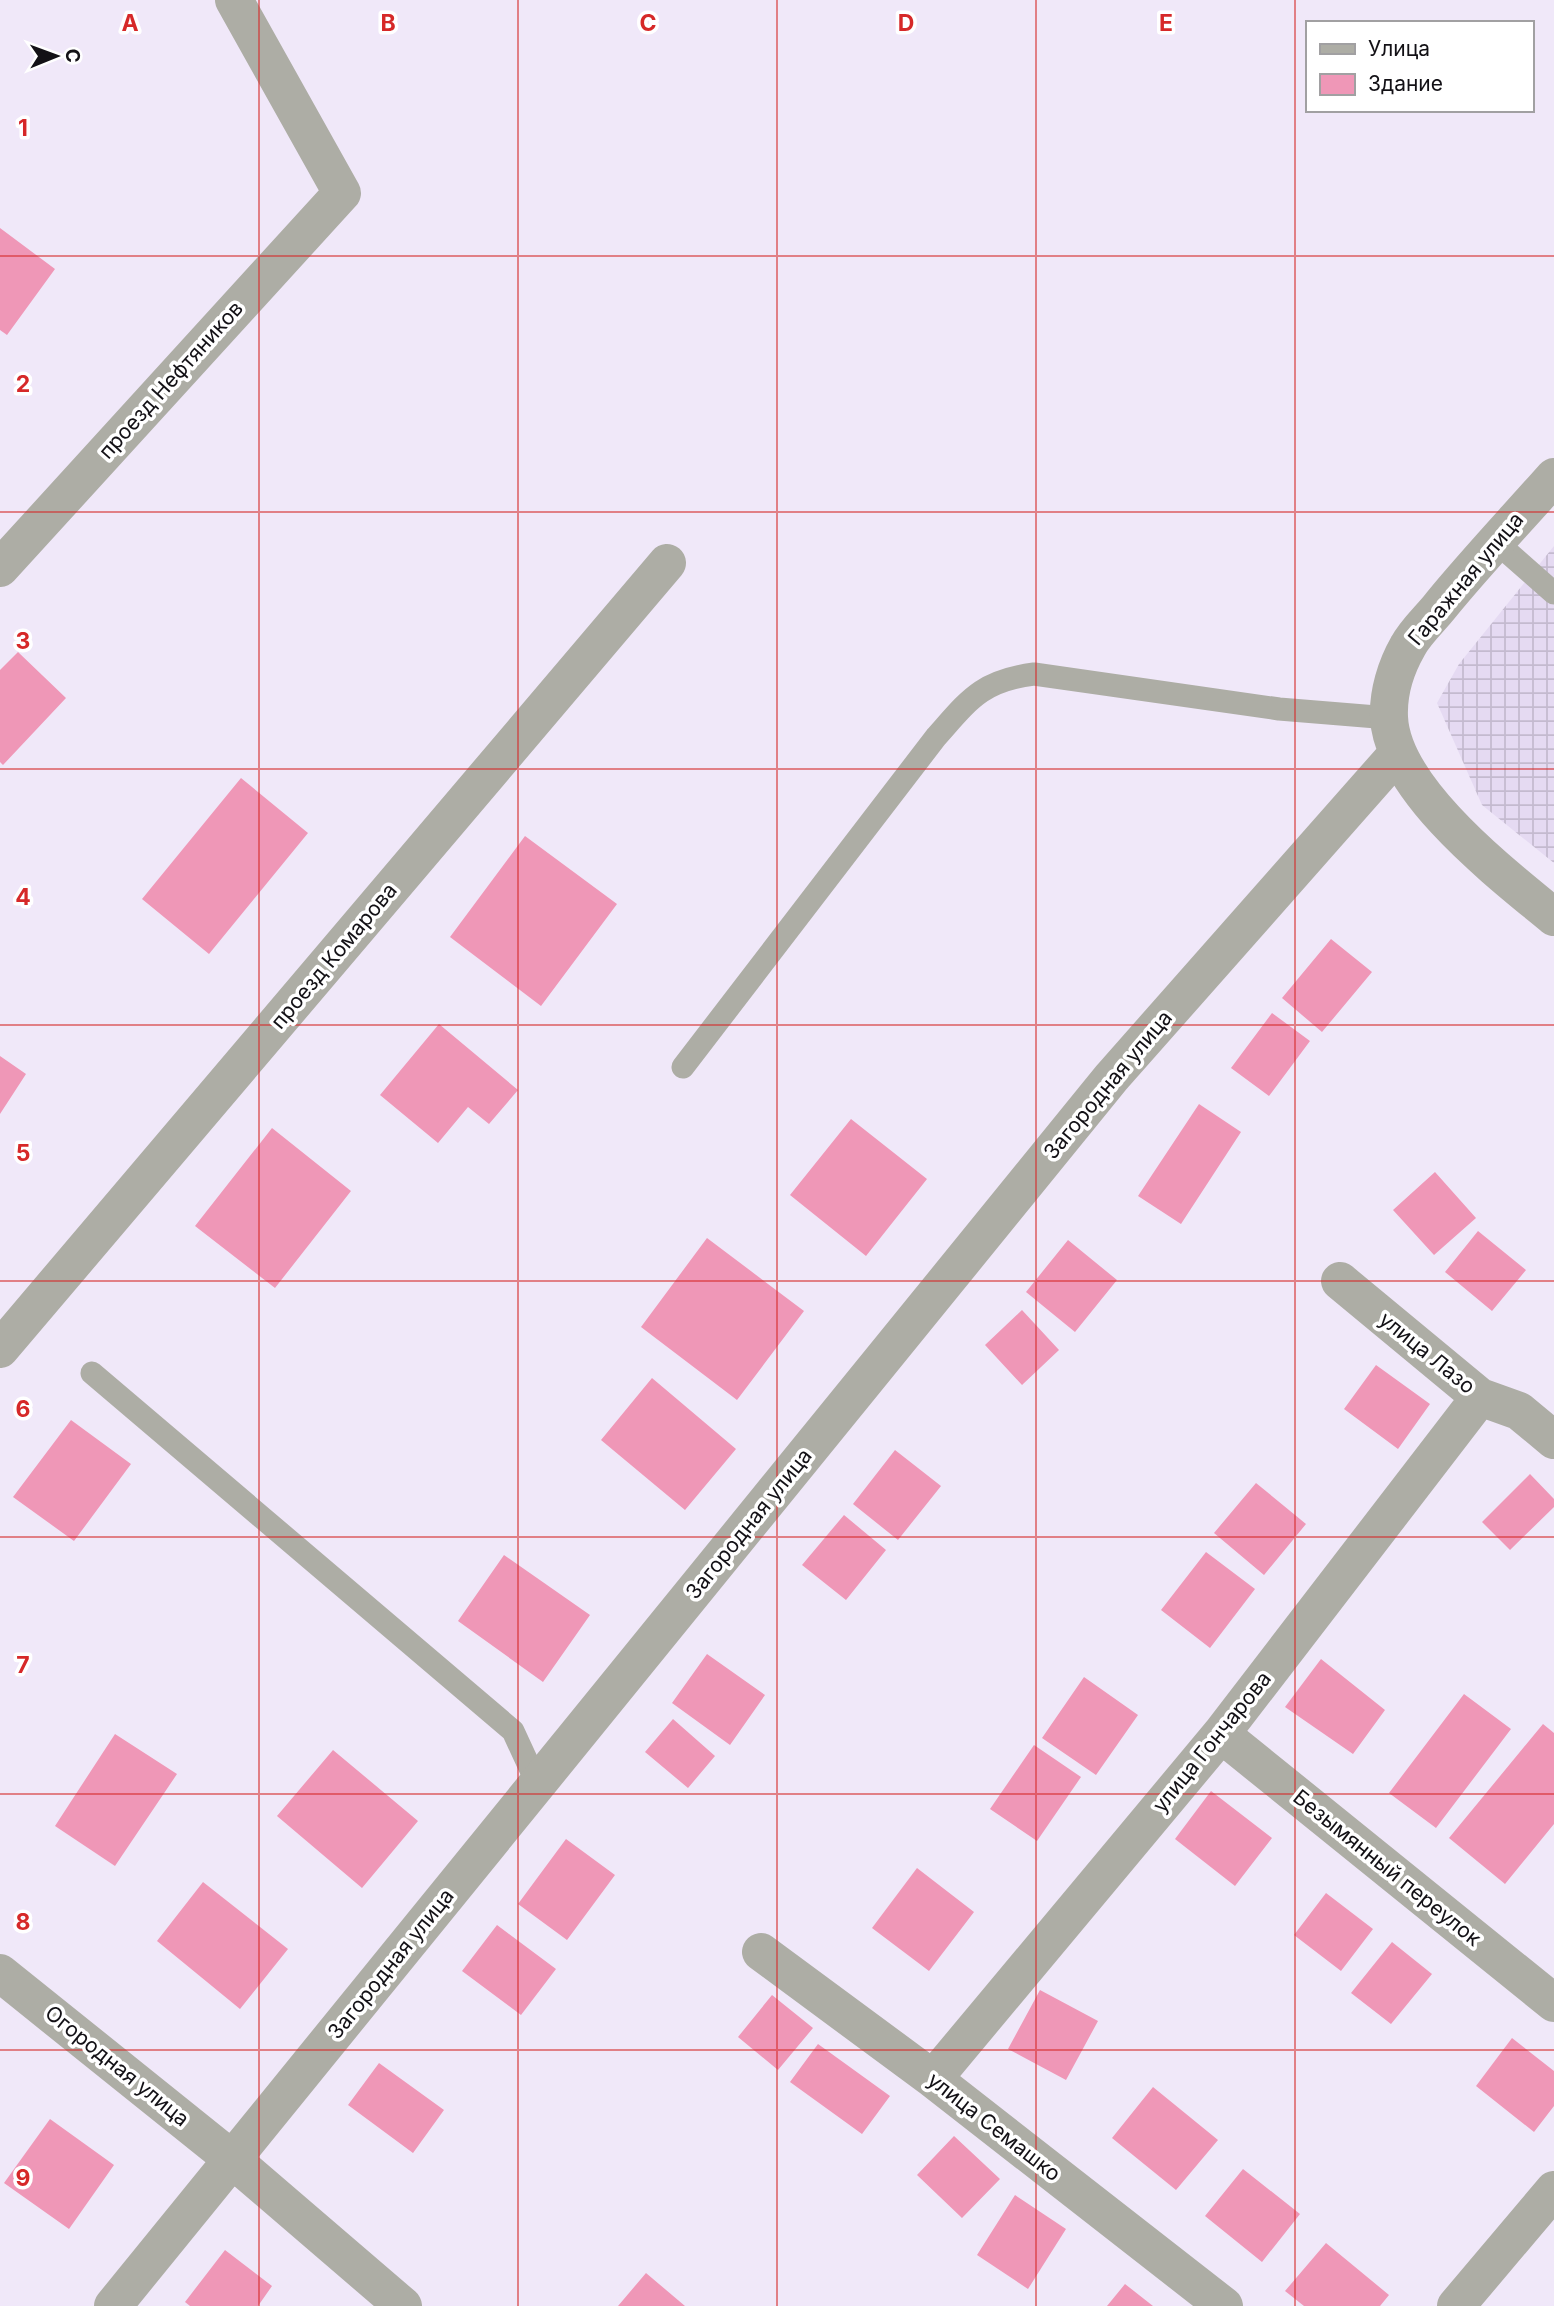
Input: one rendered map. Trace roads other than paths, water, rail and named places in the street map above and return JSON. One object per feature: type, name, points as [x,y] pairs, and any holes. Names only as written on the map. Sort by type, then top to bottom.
[{"type":"street","name":"проезд Нефтяников","points":[[0,568],[342,193],[234,0]]},
{"type":"street","name":"Гаражная улица","points":[[1393,736],[1392,684],[1408,645],[1554,477]]},
{"type":"street","name":"проезд Комарова","points":[[0,1349],[667,563]]},
{"type":"street","points":[[1393,736],[1427,798],[1471,847],[1554,917]]},
{"type":"street","name":"Загородная улица","points":[[113,2306],[1111,1078],[1393,736]]},
{"type":"street","name":"улица Лазо","points":[[1340,1281],[1480,1397],[1520,1411],[1554,1440]]},
{"type":"street","name":"улица Гончарова","points":[[933,2080],[1221,1734],[1480,1397]]},
{"type":"street","name":"Безымянный переулок","points":[[1221,1734],[1554,2003]]},
{"type":"street","name":"улица Семашко","points":[[761,1952],[933,2080],[1224,2306]]},
{"type":"street","name":"Огородная улица","points":[[0,1973],[233,2160],[403,2306]]},
{"type":"street","points":[[1456,2306],[1554,2190]]},
{"type":"lane","points":[[1496,542],[1554,593]]},
{"type":"lane","points":[[683,1068],[936,737],[970,700],[1003,678],[1034,674],[1279,709],[1393,736]]},
{"type":"lane","points":[[92,1373],[513,1731],[537,1783]]}]
